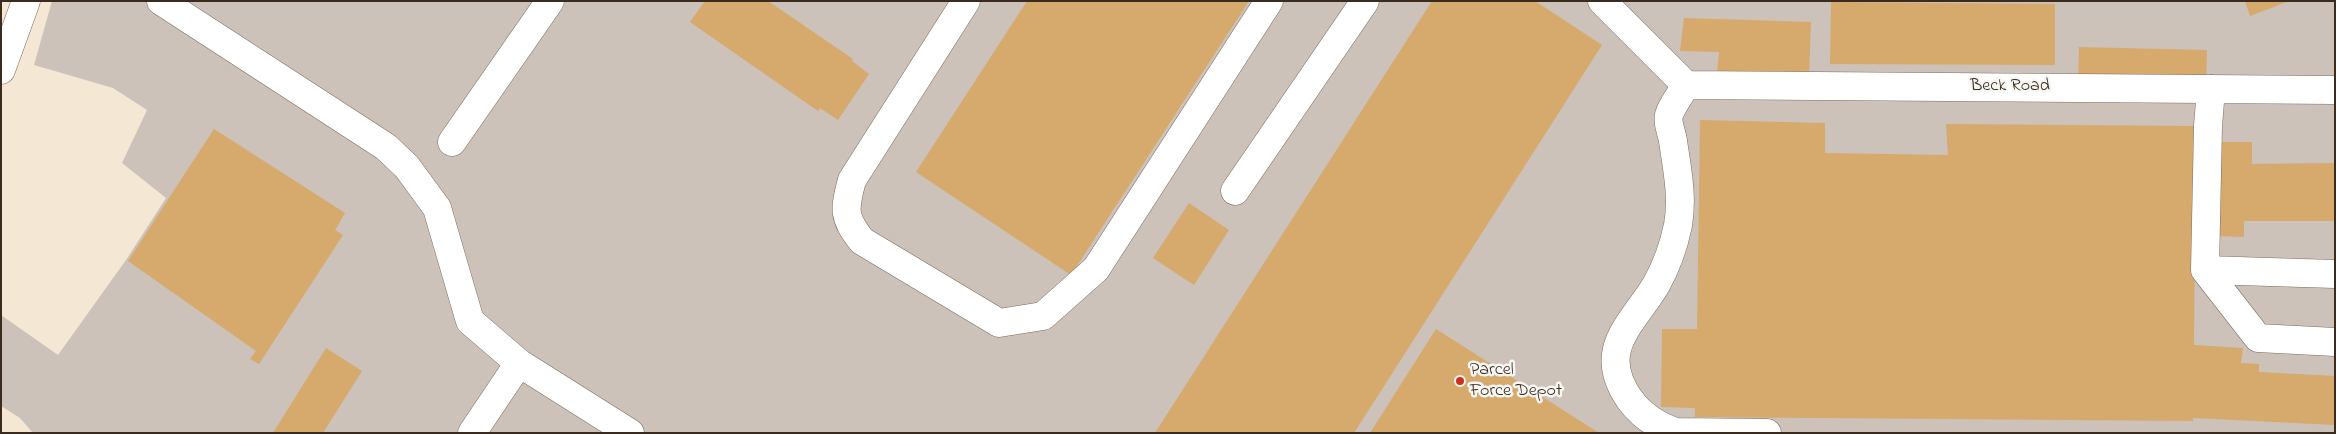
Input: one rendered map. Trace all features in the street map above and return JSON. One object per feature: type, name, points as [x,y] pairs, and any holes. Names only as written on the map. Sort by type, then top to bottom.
[{"type":"street","points":[[1,70],[26,1]]},
{"type":"street","points":[[162,1],[386,147],[407,166],[437,208],[470,321],[519,363],[630,433]]},
{"type":"street","points":[[452,142],[550,1]]},
{"type":"street","points":[[966,1],[852,180],[845,204],[849,225],[862,241],[999,323],[1044,316],[1096,269],[1269,1]]},
{"type":"street","points":[[1235,191],[1365,1]]},
{"type":"street","points":[[1602,1],[1686,85],[1669,116],[1681,196],[1678,224],[1671,253],[1656,285],[1623,331],[1616,348],[1614,360],[1618,378],[1635,406],[1662,428],[1676,432],[1767,433]]},
{"type":"street","name":"Beck Road","points":[[1686,85],[2335,90]]},
{"type":"street","points":[[2211,88],[2205,270],[2258,338],[2335,342]]},
{"type":"street","points":[[2205,270],[2335,274]]},
{"type":"street","points":[[472,433],[519,363]]},
{"type":"shaded area","points":[[52,1],[2335,1],[2335,433],[33,433],[20,418],[1,406],[1,315],[58,355],[126,260],[166,198],[122,163],[147,110],[113,88],[34,65]]},
{"type":"building","points":[[705,1],[768,1],[853,59],[852,61],[869,74],[838,120],[820,108],[818,111],[690,22]]},
{"type":"building","points":[[1027,1],[1249,1],[1071,275],[916,172]]},
{"type":"building","points":[[1432,1],[1535,1],[1602,45],[1354,433],[1155,433]]},
{"type":"building","points":[[2245,1],[2289,1],[2250,16]]},
{"type":"building","points":[[1831,2],[2055,4],[2055,65],[1830,64]]},
{"type":"building","points":[[1684,18],[1811,22],[1809,76],[1717,74],[1719,52],[1680,51]]},
{"type":"building","points":[[2079,47],[2207,50],[2206,88],[2078,86]]},
{"type":"building","points":[[1700,120],[1825,123],[1825,153],[1948,155],[1946,124],[2196,126],[2194,345],[2243,348],[2241,363],[2259,364],[2259,372],[2335,376],[2335,425],[2193,418],[2193,421],[1695,417],[1695,408],[1661,407],[1662,329],[1697,329]]},
{"type":"building","points":[[214,129],[345,213],[335,230],[343,235],[259,364],[250,359],[256,351],[128,261]]},
{"type":"building","points":[[2217,142],[2252,142],[2252,164],[2335,163],[2335,221],[2244,221],[2244,237],[2216,236]]},
{"type":"building","points":[[1189,203],[1229,230],[1194,285],[1153,258]]},
{"type":"building","name":"Parcel Force Depot","points":[[1436,329],[1599,433],[1370,433]]},
{"type":"building","points":[[326,348],[362,371],[323,433],[273,433]]},
{"type":"place","name":"Parcel Force Depot","points":[[1460,381]]}]
